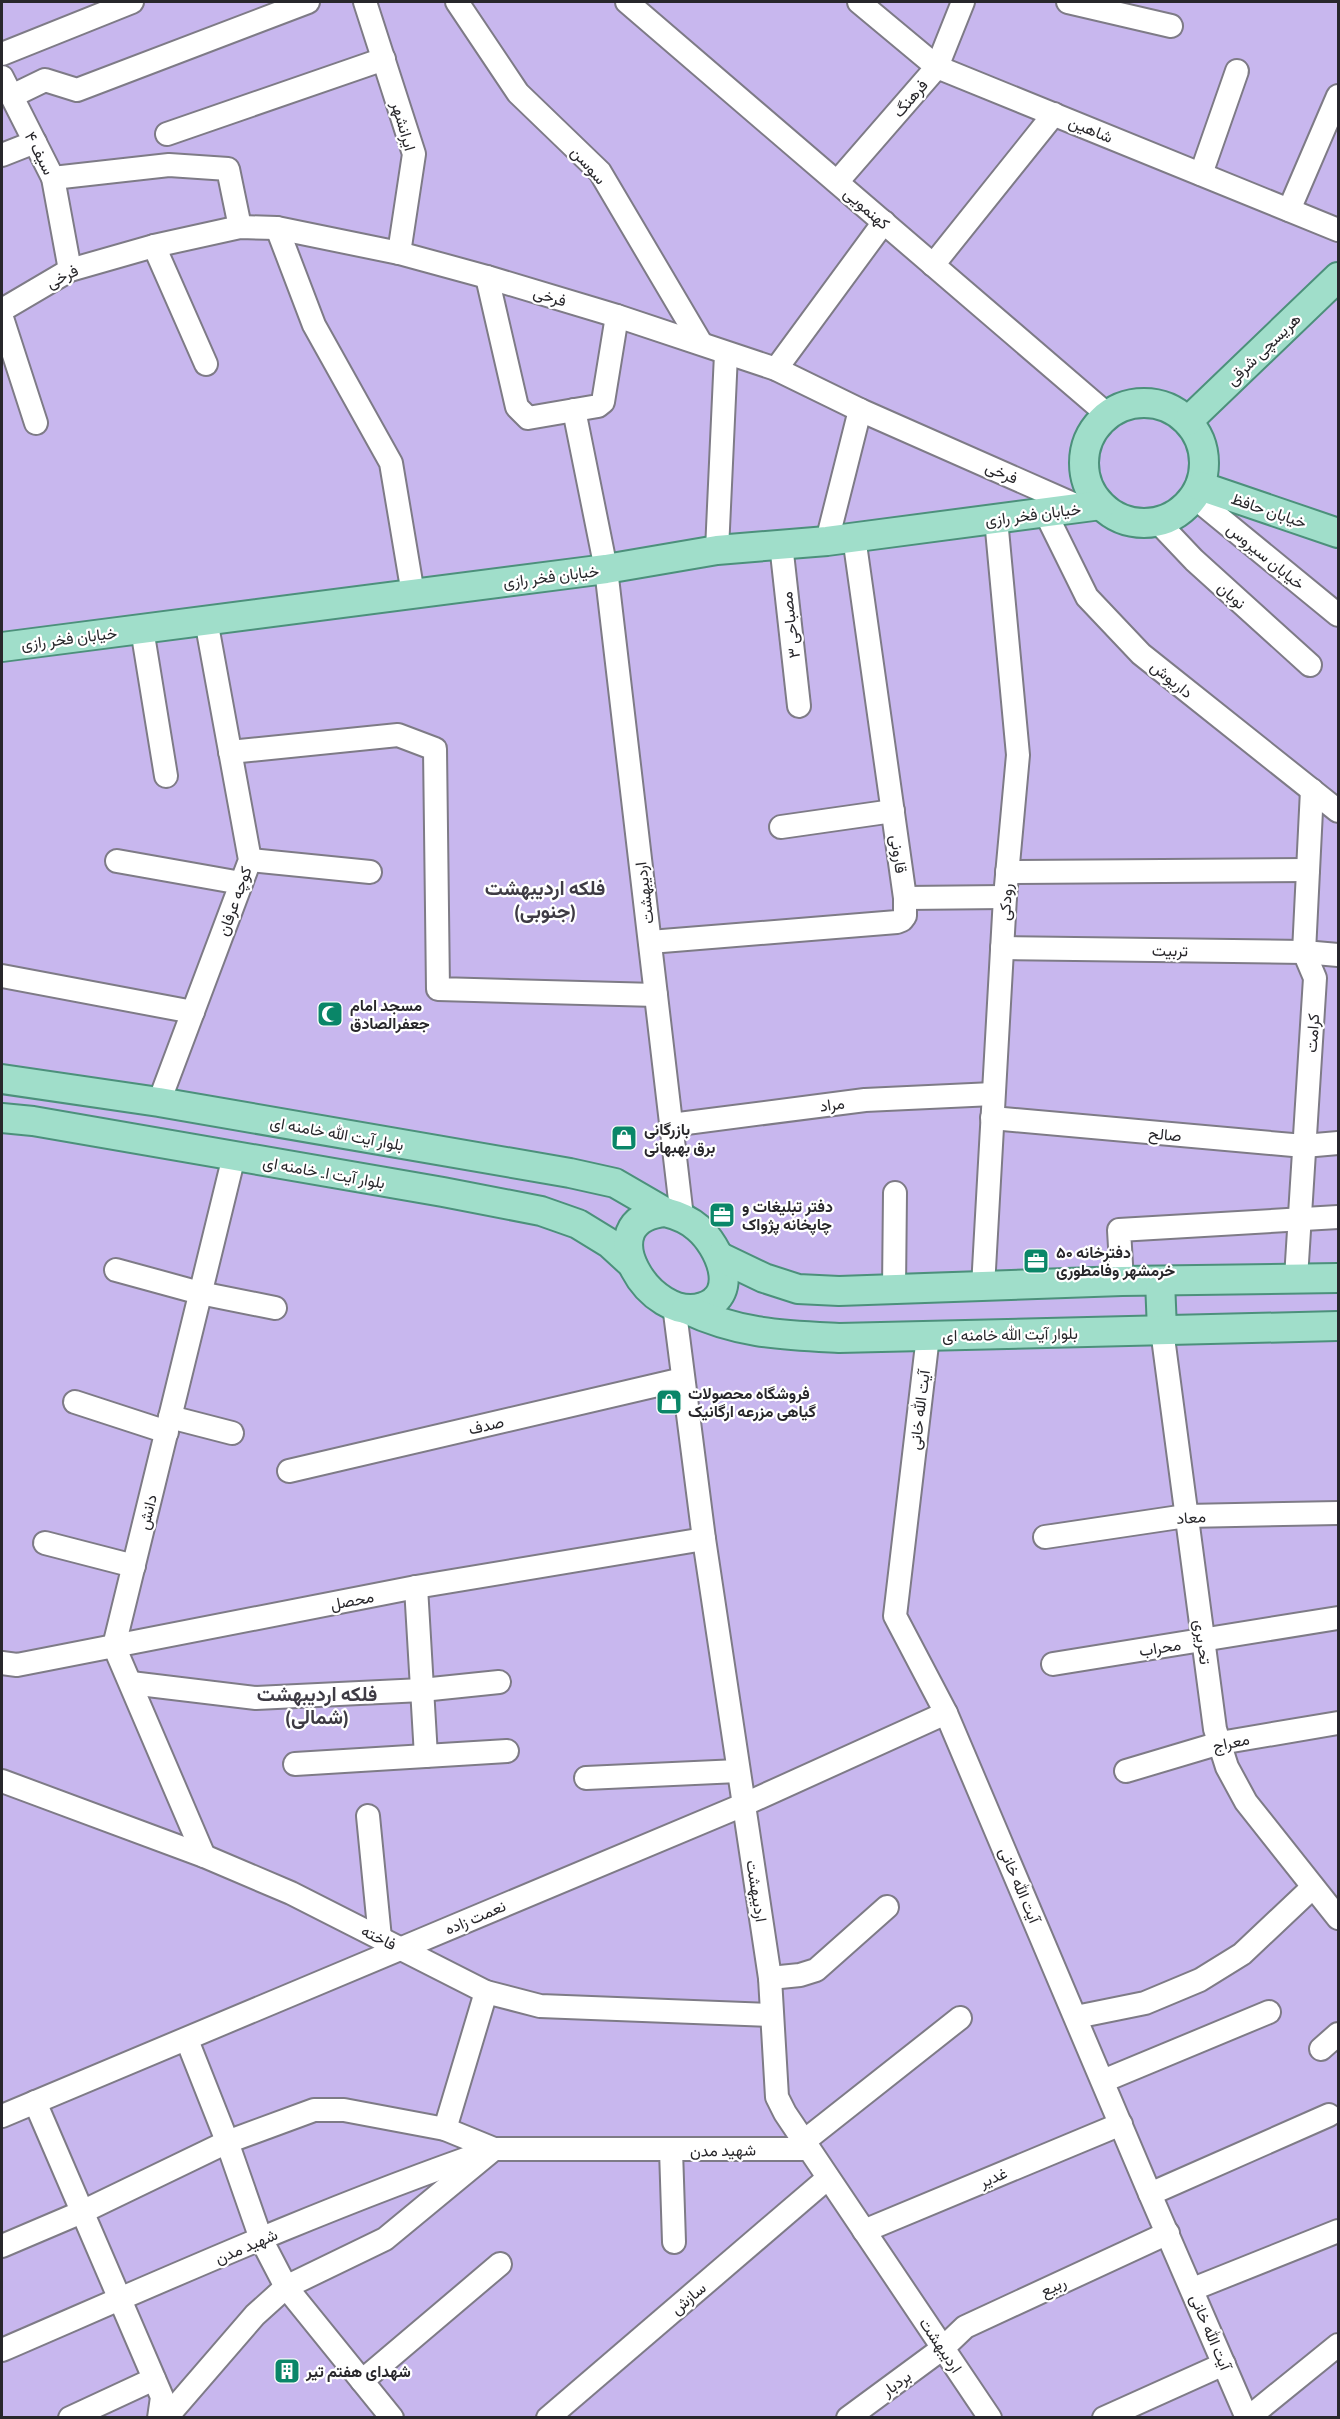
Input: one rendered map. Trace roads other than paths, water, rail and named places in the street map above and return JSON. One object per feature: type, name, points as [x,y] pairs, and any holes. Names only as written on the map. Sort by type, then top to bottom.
[{"type":"main road","name":"هریسچی شرقی","points":[[1188,421],[1338,278]]},
{"type":"main road","points":[[1140,403],[1158,404],[1188,421],[1198,435],[1203,452],[1204,469],[1197,491],[1182,510],[1167,519],[1132,521],[1091,506],[1091,492],[1085,476],[1084,459],[1088,442],[1096,427],[1108,415],[1123,407],[1140,403]]},
{"type":"main road","name":"خیابان حافظ","points":[[1197,491],[1338,533]]},
{"type":"main road","name":"خیابان فخر رازی","points":[[2,647],[606,569],[717,550],[841,539],[1091,506]]},
{"type":"main road","name":"بلوار آیت الله خامنه ای","points":[[2,1079],[159,1102],[570,1173],[615,1183],[674,1214]]},
{"type":"main road","name":"بلوار آیت ا.. خامنه ای","points":[[2,1118],[33,1121],[541,1211],[578,1224],[609,1243],[632,1264]]},
{"type":"main road","points":[[650,1214],[674,1214],[697,1227],[711,1241],[720,1257],[724,1273],[722,1290],[714,1301],[702,1308],[680,1307],[655,1294],[641,1280],[632,1264],[628,1248],[630,1232],[638,1220],[650,1214]]},
{"type":"main road","points":[[720,1257],[764,1278],[798,1288],[839,1291],[1122,1281],[1338,1278]]},
{"type":"main road","points":[[1160,1281],[1162,1330]]},
{"type":"main road","name":"بلوار آیت الله خامنه ای","points":[[680,1307],[738,1329],[781,1335],[839,1338],[1338,1326]]},
{"type":"street","points":[[2,54],[132,2]]},
{"type":"street","points":[[7,87],[45,80],[77,90],[308,2]]},
{"type":"street","name":"ایرانشهر","points":[[366,2],[414,154],[399,253]]},
{"type":"street","name":"سوسن","points":[[457,2],[518,93],[600,172],[701,343]]},
{"type":"street","name":"کهنمویی","points":[[627,2],[1108,415]]},
{"type":"street","name":"شاهین","points":[[860,2],[937,67],[1338,230]]},
{"type":"street","name":"فرهنگ","points":[[837,182],[937,67],[963,2]]},
{"type":"street","points":[[1068,2],[1171,26]]},
{"type":"street","points":[[167,134],[384,59]]},
{"type":"street","points":[[1201,174],[1237,71]]},
{"type":"street","name":"سیف ۴","points":[[7,87],[53,178],[70,270]]},
{"type":"street","points":[[1289,210],[1338,96]]},
{"type":"street","points":[[933,265],[1054,114]]},
{"type":"street","points":[[2,155],[35,142]]},
{"type":"street","points":[[53,178],[169,165],[228,169],[240,227]]},
{"type":"street","points":[[776,369],[884,222]]},
{"type":"street","name":"فرخی","points":[[2,310],[70,270],[154,246],[240,227],[277,228],[399,253],[617,316],[701,343],[726,354],[776,369],[860,410],[1091,506]]},
{"type":"street","points":[[277,228],[314,325],[391,463],[413,594]]},
{"type":"street","points":[[154,246],[206,364]]},
{"type":"street","points":[[487,278],[517,407],[520,413],[528,418],[598,406],[603,402],[617,316]]},
{"type":"street","points":[[2,318],[36,423]]},
{"type":"street","points":[[717,550],[726,354]]},
{"type":"street","name":"اردیبهشت","points":[[574,410],[606,569],[671,1125],[674,1214]]},
{"type":"street","points":[[841,539],[860,410]]},
{"type":"street","name":"خیابان سیروس","points":[[1197,491],[1338,615]]},
{"type":"street","name":"داریوش","points":[[1045,512],[1088,597],[1141,654],[1338,811]]},
{"type":"street","name":"رودکی","points":[[983,1287],[1005,897],[1018,755],[996,519]]},
{"type":"street","name":"نوبان","points":[[1157,521],[1194,560],[1310,665]]},
{"type":"street","name":"قارونی","points":[[650,942],[897,922],[905,916],[905,898],[893,811],[841,539]]},
{"type":"street","name":"مصباحی ۳","points":[[781,544],[799,706]]},
{"type":"street","name":"کوچه عرفان","points":[[159,1102],[250,860],[206,620]]},
{"type":"street","points":[[142,629],[166,776]]},
{"type":"street","points":[[230,752],[398,735],[435,749],[438,989],[656,995]]},
{"type":"street","name":"کرامت","points":[[1296,1278],[1315,978],[1304,952],[1312,790]]},
{"type":"street","points":[[781,827],[893,811]]},
{"type":"street","points":[[250,860],[370,872]]},
{"type":"street","points":[[117,861],[241,883]]},
{"type":"street","points":[[1007,872],[1308,870]]},
{"type":"street","points":[[905,898],[1005,897]]},
{"type":"street","name":"تربیت","points":[[1002,948],[1304,952],[1338,955]]},
{"type":"street","points":[[2,976],[193,1012]]},
{"type":"street","name":"مراد","points":[[671,1125],[865,1100],[993,1094]]},
{"type":"street","name":"صالح","points":[[992,1118],[1304,1146],[1338,1143]]},
{"type":"street","name":"دانش","points":[[114,1646],[234,1156]]},
{"type":"street","points":[[894,1289],[895,1193]]},
{"type":"street","points":[[1122,1281],[1119,1230],[1338,1217]]},
{"type":"street","points":[[116,1269],[200,1293],[275,1308]]},
{"type":"street","name":"اردیبهشت","points":[[680,1307],[683,1378],[704,1539],[770,1978],[777,2097],[784,2114],[990,2418]]},
{"type":"street","name":"تحریری","points":[[1162,1330],[1215,1729],[1227,1767],[1246,1802],[1338,1918]]},
{"type":"street","name":"آیت الله خانی","points":[[928,1336],[896,1616],[946,1713],[1150,2194],[1248,2418]]},
{"type":"street","name":"صدف","points":[[289,1471],[683,1378]]},
{"type":"street","points":[[75,1402],[169,1424],[232,1434]]},
{"type":"street","name":"معاد","points":[[1045,1537],[1186,1516],[1338,1513]]},
{"type":"street","name":"محصل","points":[[2,1663],[17,1665],[416,1587],[704,1539]]},
{"type":"street","points":[[45,1543],[134,1566]]},
{"type":"street","points":[[416,1587],[426,1756]]},
{"type":"street","name":"محراب","points":[[1053,1664],[1338,1618]]},
{"type":"street","points":[[114,1646],[204,1856]]},
{"type":"street","points":[[131,1683],[256,1698],[422,1690],[499,1682]]},
{"type":"street","name":"نعمت زاده","points":[[2,2116],[743,1805],[946,1713]]},
{"type":"street","name":"معراج","points":[[1126,1771],[1220,1743],[1338,1723]]},
{"type":"street","points":[[295,1764],[507,1751]]},
{"type":"street","points":[[586,1778],[738,1771]]},
{"type":"street","name":"فاخته","points":[[2,1781],[204,1856],[291,1893],[486,1992],[540,2007],[772,2015]]},
{"type":"street","points":[[368,1816],[381,1938]]},
{"type":"street","points":[[1076,2017],[1144,2003],[1200,1980],[1242,1954],[1313,1887]]},
{"type":"street","points":[[770,1978],[800,1975],[816,1970],[887,1907]]},
{"type":"street","points":[[445,2129],[486,1992]]},
{"type":"street","points":[[1103,2081],[1269,2012]]},
{"type":"street","points":[[806,2145],[960,2018]]},
{"type":"street","points":[[1321,2049],[1338,2034]]},
{"type":"street","points":[[187,2040],[227,2142],[261,2239],[286,2287],[392,2418]]},
{"type":"street","points":[[34,2102],[162,2397],[159,2418]]},
{"type":"street","name":"شهید مدن","points":[[2,2246],[82,2212],[227,2142],[314,2110],[344,2110],[445,2129],[494,2149]]},
{"type":"street","points":[[1150,2194],[1329,2115]]},
{"type":"street","name":"غدیر","points":[[864,2231],[1121,2124]]},
{"type":"street","name":"شهید مدن","points":[[2,2350],[261,2239],[446,2165],[494,2149],[671,2150],[806,2145]]},
{"type":"street","points":[[166,2418],[255,2315],[286,2287],[385,2240],[494,2149]]},
{"type":"street","points":[[671,2150],[674,2242]]},
{"type":"street","name":"سازش","points":[[548,2418],[828,2178]]},
{"type":"street","points":[[1193,2289],[1338,2231]]},
{"type":"street","name":"ربیع","points":[[943,2348],[965,2327],[1168,2233]]},
{"type":"street","points":[[362,2381],[500,2264]]},
{"type":"street","points":[[1248,2418],[1338,2345]]},
{"type":"street","name":"بردبار","points":[[849,2418],[943,2348]]},
{"type":"street","points":[[1104,2418],[1224,2364]]},
{"type":"street","points":[[70,2418],[154,2379]]},
{"type":"place","name":"مسجد امام جعفرالصادق","points":[[330,1014]]},
{"type":"place","name":"بازرگانی برق بهبهانی","points":[[624,1138]]},
{"type":"place","name":"دفتر تبلیغات و چاپخانه پژواک","points":[[722,1215]]},
{"type":"place","name":"دفترخانه ۵۰ خرمشهر وفامطوری","points":[[1036,1261]]},
{"type":"place","name":"فروشگاه محصولات گیاهی مزرعه ارگانیک","points":[[669,1402]]},
{"type":"place","name":"شهدای هفتم تیر","points":[[287,2371]]},
{"type":"district","name":"فلکه اردیبهشت (جنوبی)","points":[[545,900]]},
{"type":"district","name":"فلکه اردیبهشت (شمالی)","points":[[317,1706]]}]
